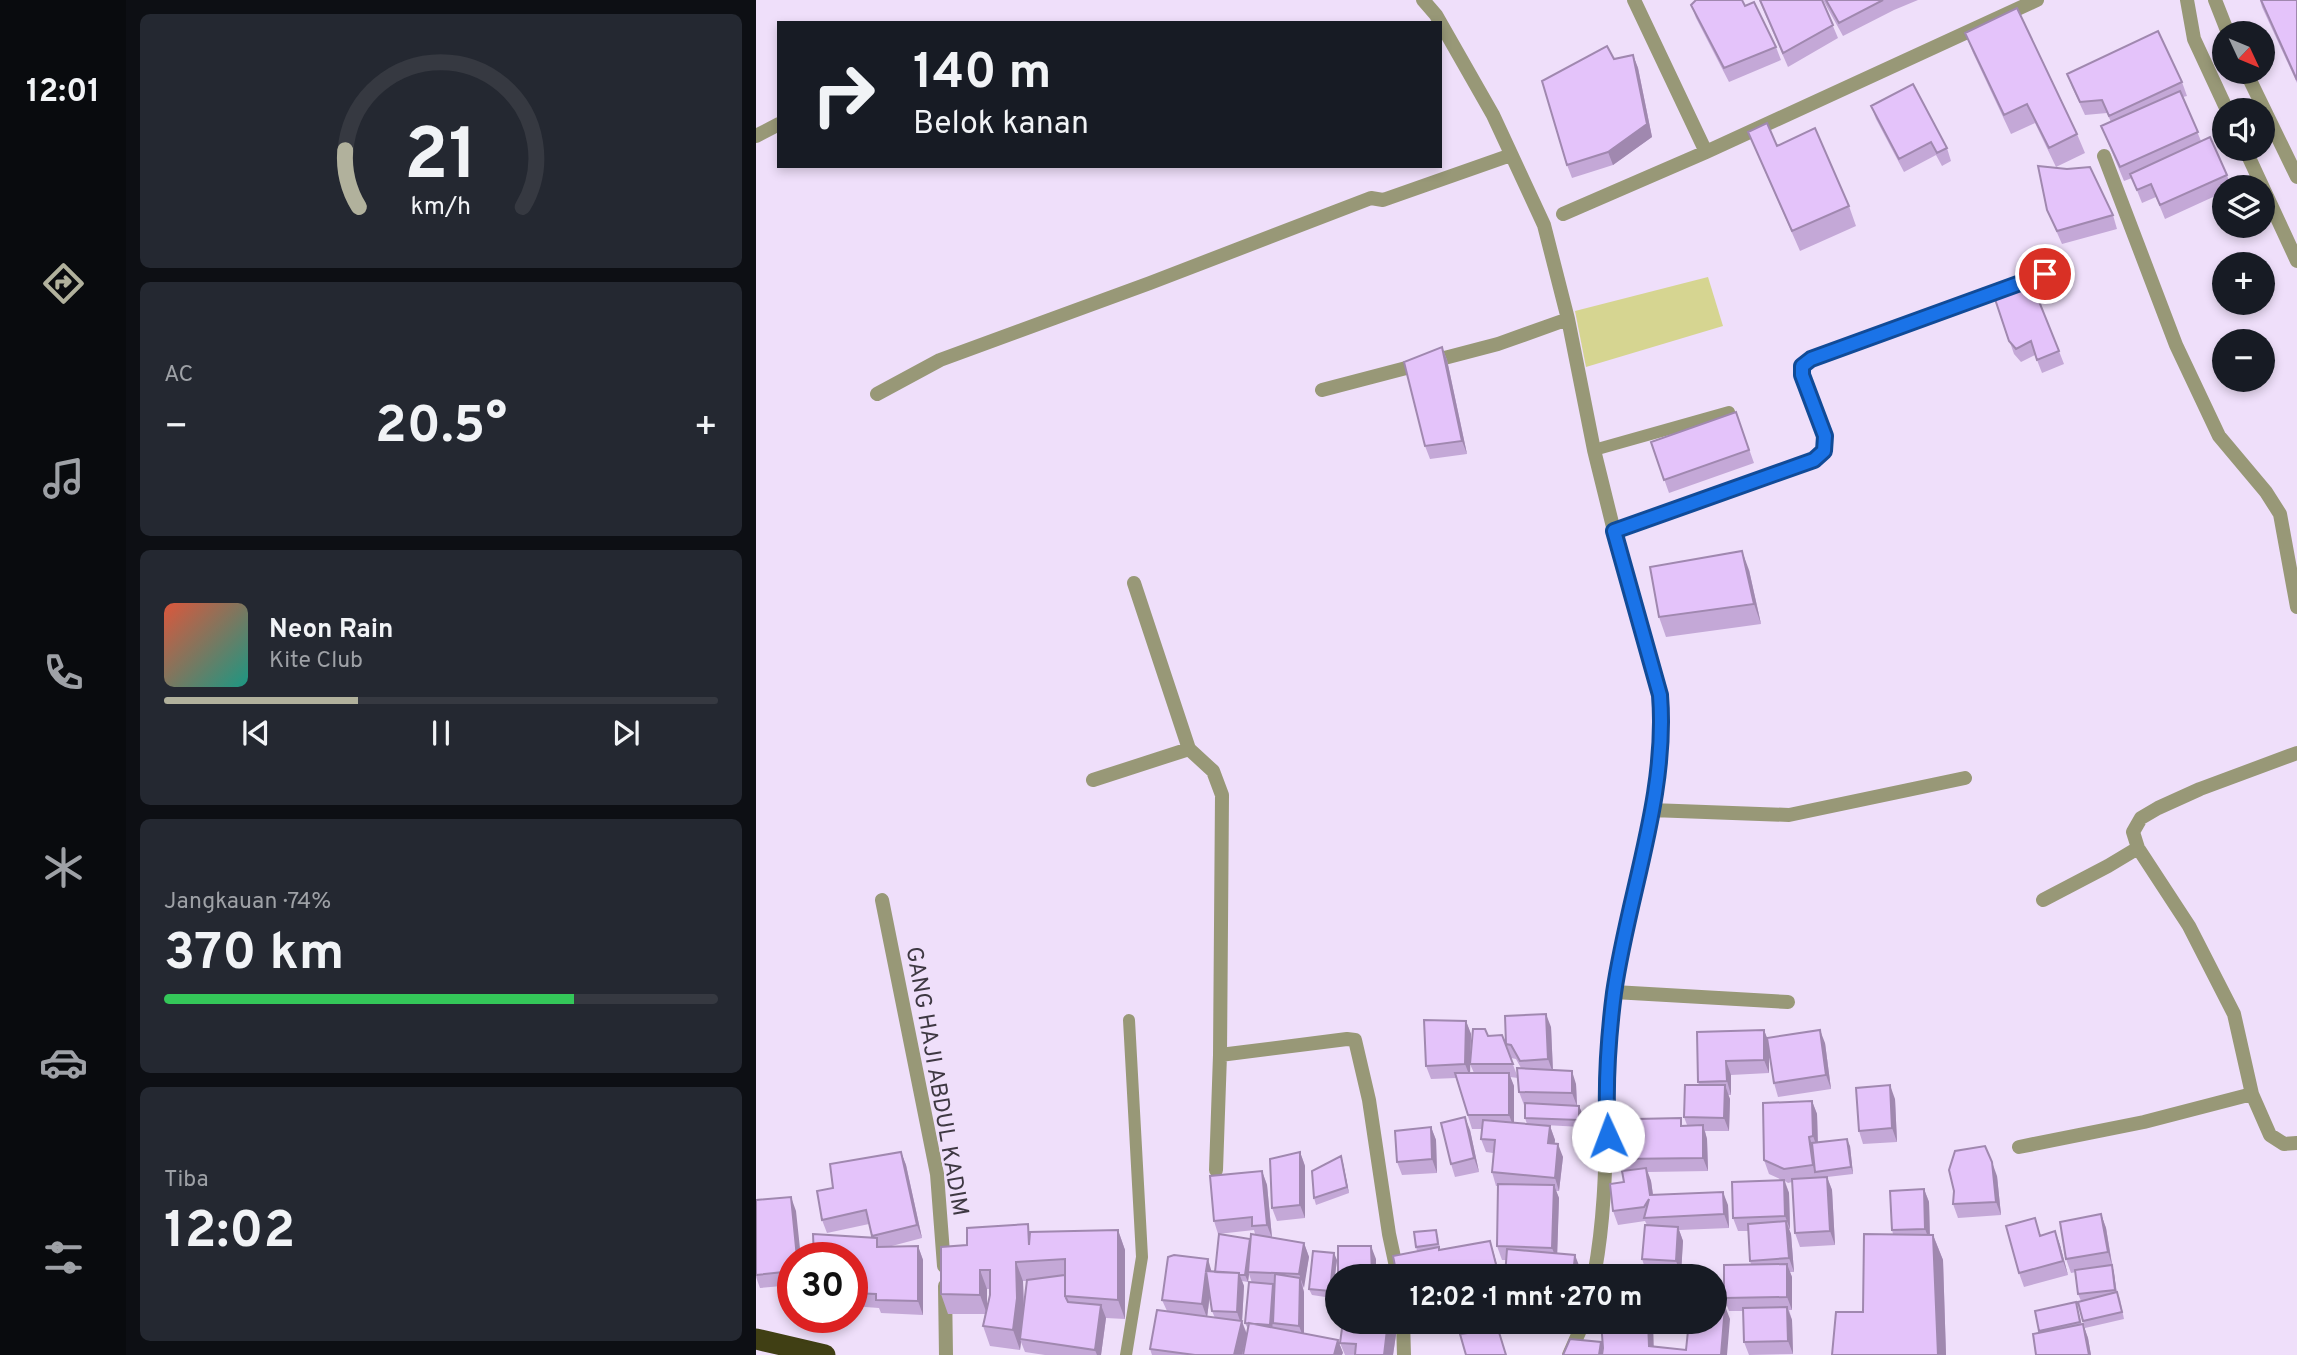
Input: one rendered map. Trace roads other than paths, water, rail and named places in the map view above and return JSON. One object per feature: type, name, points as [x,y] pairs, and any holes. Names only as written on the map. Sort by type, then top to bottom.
[{"type":"highway","points":[[756,1339],[778,1350],[825,1355]]},
{"type":"street","points":[[1423,0],[1438,21]]},
{"type":"street","points":[[1634,0],[1706,152]]},
{"type":"street","points":[[1563,214],[1706,152],[2037,0]]},
{"type":"street","points":[[2187,0],[2194,39],[2221,98]]},
{"type":"street","points":[[2216,0],[2224,21]]},
{"type":"street","points":[[1442,26],[1493,115],[1544,225],[1568,319],[1594,450],[1660,695],[1662,722],[1651,810],[1614,992],[1608,1059],[1606,1185],[1596,1264]]},
{"type":"street","points":[[2252,84],[2297,177]]},
{"type":"street","points":[[756,136],[777,125]]},
{"type":"street","points":[[877,394],[940,360],[1371,198],[1383,200],[1511,155]]},
{"type":"street","points":[[2104,156],[2176,345],[2214,426],[2280,514],[2297,607]]},
{"type":"street","points":[[2251,161],[2297,261]]},
{"type":"street","points":[[1614,531],[1814,460],[1824,451],[1825,436],[1802,375],[1802,366],[1811,359],[2045,274]]},
{"type":"street","points":[[1322,390],[1498,344],[1568,319]]},
{"type":"street","points":[[1134,583],[1189,749],[1213,771],[1222,795],[1220,1055],[1216,1170]]},
{"type":"street","points":[[1093,780],[1189,749]]},
{"type":"street","points":[[2297,753],[2200,789],[2141,818],[2133,832],[2138,848],[2189,926],[2234,1014],[2252,1094],[2270,1135],[2284,1144],[2297,1143]]},
{"type":"street","points":[[1651,810],[1789,815],[1965,778]]},
{"type":"street","points":[[2043,900],[2138,848]]},
{"type":"street","name":"GANG HAJI ABDUL KADIM","points":[[882,900],[937,1174],[944,1258],[946,1355]]},
{"type":"street","points":[[1614,992],[1788,1002]]},
{"type":"street","points":[[1220,1055],[1355,1040],[1369,1100],[1395,1264]]},
{"type":"street","points":[[2020,1147],[2144,1122],[2252,1094]]},
{"type":"street","points":[[1404,1334],[1404,1355]]},
{"type":"street","points":[[1569,1355],[1578,1334]]},
{"type":"lane","points":[[1594,450],[1729,412]]},
{"type":"lane","points":[[1126,1355],[1142,1257],[1129,1020]]}]
